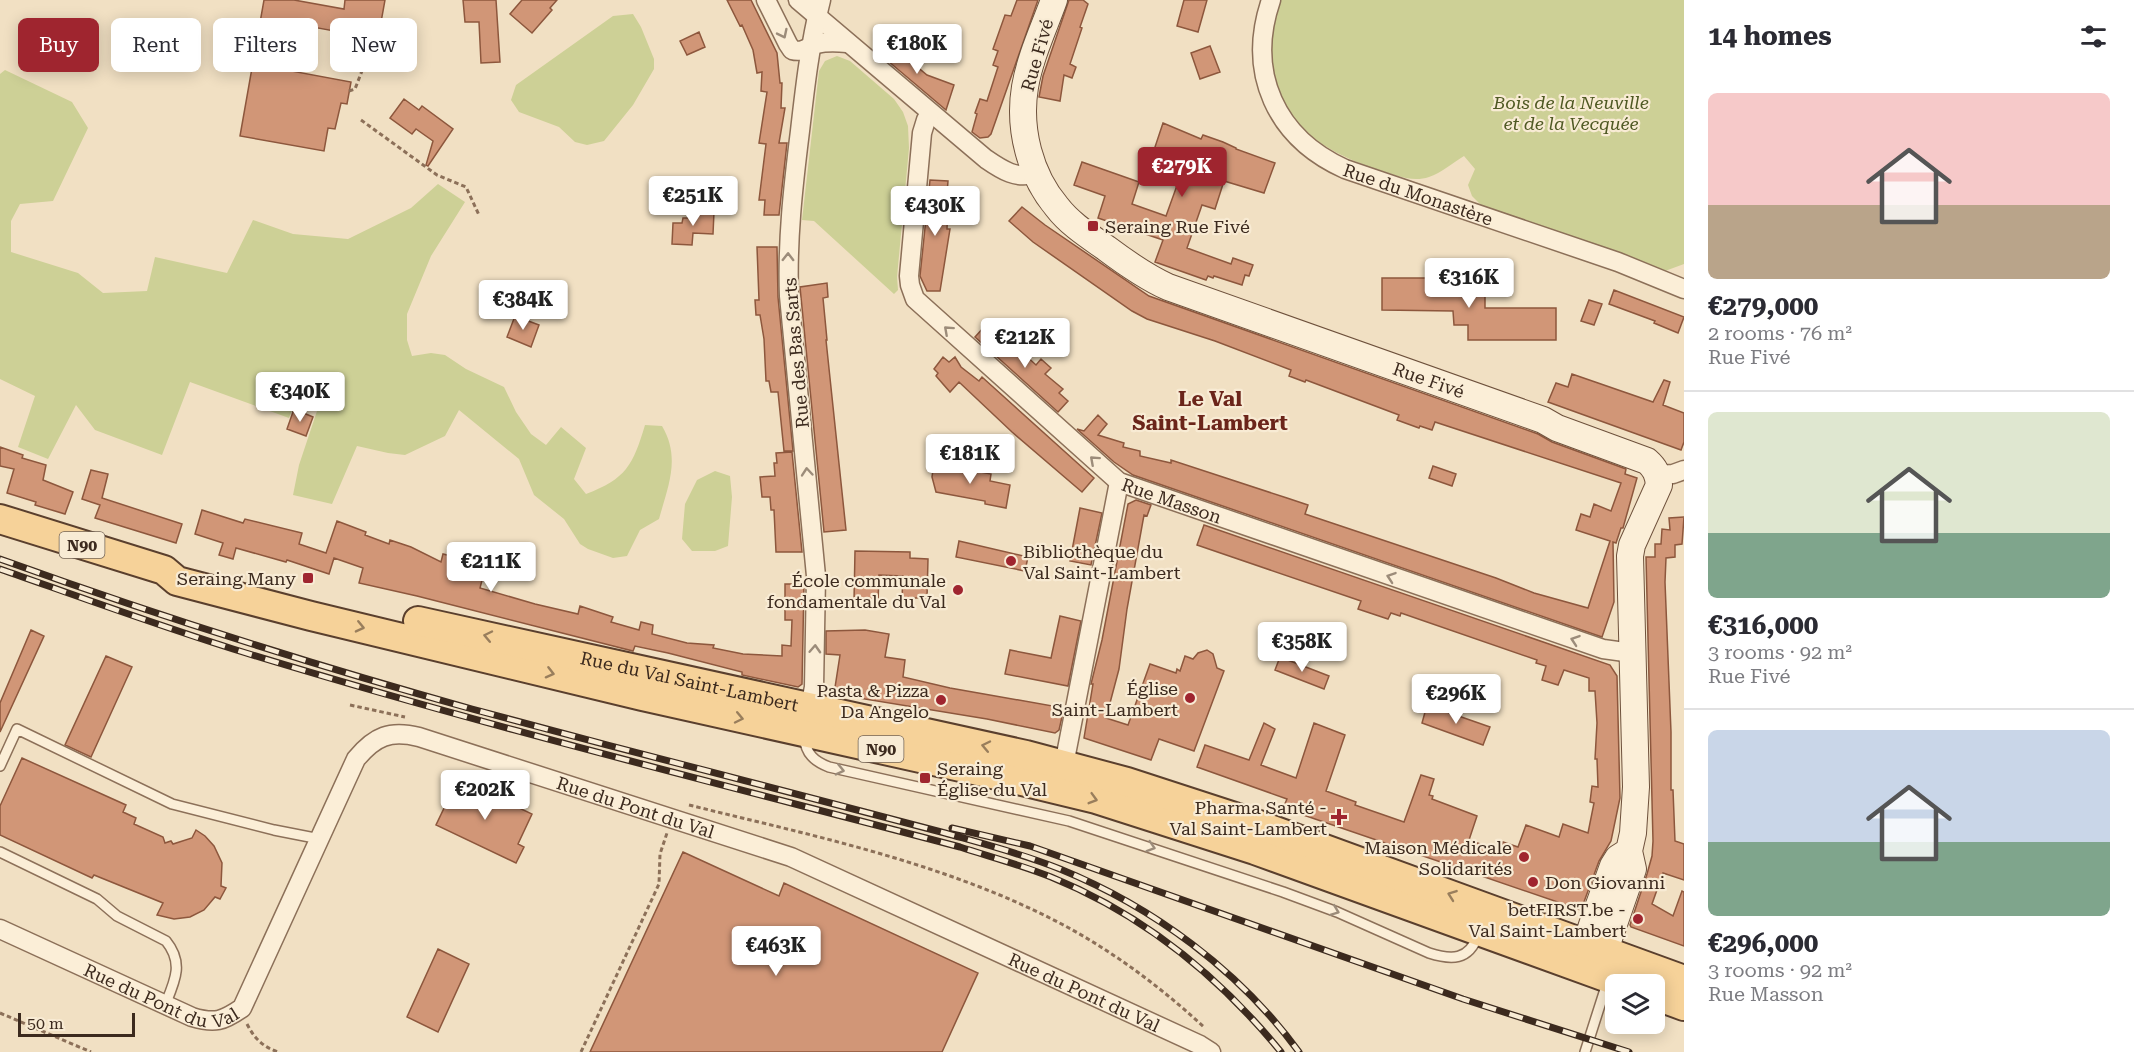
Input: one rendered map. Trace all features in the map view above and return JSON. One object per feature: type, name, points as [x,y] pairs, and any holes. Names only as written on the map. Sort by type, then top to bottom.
[{"type":"main road","name":"Rue du Val Saint-Lambert","points":[[0,519],[164,570],[177,581],[642,696],[807,720],[1062,777],[1147,788],[1246,820],[1602,965]]},
{"type":"main road","name":"Rue du Val Saint-Lambert","points":[[1062,777],[1143,814],[1255,850],[1479,931],[1602,965],[1684,980]]},
{"type":"main road","points":[[1665,999],[1684,1006]]},
{"type":"street","points":[[766,0],[792,50],[802,51],[810,46],[828,42],[848,43]]},
{"type":"street","points":[[798,0],[819,9],[848,43],[1000,169],[1019,176],[1036,173]]},
{"type":"street","name":"Rue Fivé","points":[[1054,0],[1029,69],[1024,98],[1026,142],[1036,173],[1056,207],[1067,218],[1153,280],[1543,420],[1557,428],[1647,461],[1654,467],[1658,476]]},
{"type":"street","name":"Rue du Monastère","points":[[1271,0],[1265,16],[1262,37],[1267,83],[1274,104],[1285,123],[1297,138],[1319,156],[1345,169],[1618,262],[1684,289]]},
{"type":"street","name":"Rue des Bas Sarts","points":[[807,720],[814,678],[816,576],[790,310],[788,256],[790,211],[810,46],[819,9]]},
{"type":"street","name":"Rue Masson","points":[[930,112],[922,134],[911,252],[910,285],[915,299],[1119,482],[1603,649],[1632,653]]},
{"type":"street","points":[[1602,965],[1632,876],[1633,861],[1629,851],[1635,816],[1636,787],[1630,556],[1632,545],[1656,494],[1659,485],[1658,476],[1684,470]]},
{"type":"street","points":[[1062,777],[1119,482]]},
{"type":"street","name":"Rue du Pont du Val","points":[[0,929],[192,1017],[210,1022],[228,1018],[242,1008],[356,759],[368,745],[383,736],[401,733],[419,736],[791,857],[1200,1045],[1210,1052]]},
{"type":"lane","points":[[807,720],[806,747],[810,756],[829,767],[1069,821],[1338,912],[1443,958],[1463,955],[1472,947],[1479,931]]},
{"type":"lane","points":[[0,766],[17,729],[172,804],[274,830],[320,839]]},
{"type":"lane","points":[[0,852],[97,899],[117,916],[166,941],[174,954],[178,968],[176,981],[165,1005]]},
{"type":"lane","points":[[1585,1052],[1602,965]]},
{"type":"path","points":[[350,91],[355,89],[362,72]]},
{"type":"path","points":[[361,120],[437,175],[466,187],[479,215]]},
{"type":"path","points":[[581,1052],[659,884],[660,854],[675,807],[682,803],[869,850],[939,872],[1003,897],[1069,928],[1138,973],[1206,1029]]},
{"type":"path","points":[[242,1008],[251,1033],[261,1044],[278,1052]]},
{"type":"path","points":[[0,1013],[91,1052]]},
{"type":"green space","name":"Bois de la Neuville et de la Vecquée","points":[[1279,0],[1684,0],[1684,264],[1665,271],[1482,206],[1472,196],[1468,185],[1475,169],[1464,156],[1434,175],[1416,179],[1395,175],[1358,162],[1323,144],[1294,120],[1282,104],[1274,87],[1270,58],[1273,22]]},
{"type":"green space","points":[[633,14],[654,59],[654,69],[633,105],[604,141],[587,145],[575,142],[559,127],[519,112],[511,100],[516,85],[613,16]]},
{"type":"green space","points":[[837,56],[850,61],[894,99],[903,112],[908,126],[909,148],[897,277],[898,290],[894,294],[814,221],[802,220],[819,71],[825,61]]},
{"type":"green space","points":[[5,70],[72,102],[88,128],[53,201],[20,204],[11,221],[11,252],[78,273],[103,293],[147,291],[155,257],[227,273],[253,220],[293,234],[348,239],[411,208],[438,184],[465,202],[431,256],[407,314],[407,340],[412,356],[431,353],[445,355],[466,369],[504,387],[516,412],[531,434],[546,445],[561,427],[586,448],[574,479],[586,494],[610,483],[626,469],[636,451],[645,425],[662,426],[668,438],[672,461],[669,484],[659,519],[640,530],[627,556],[613,558],[588,549],[580,544],[564,519],[534,495],[519,459],[459,410],[445,436],[405,455],[357,446],[332,504],[293,495],[299,465],[318,408],[296,399],[289,418],[190,382],[162,455],[95,430],[76,405],[48,459],[18,447],[35,396],[0,379],[0,74]]},
{"type":"green space","points":[[715,471],[730,476],[732,497],[728,546],[715,551],[692,551],[682,539],[685,504],[697,480]]},
{"type":"building","points":[[264,0],[294,0],[344,9],[345,0],[385,0],[382,18],[330,18],[330,30],[318,28],[318,18],[261,18]]},
{"type":"building","points":[[463,0],[496,0],[500,62],[481,63],[479,22],[465,22]]},
{"type":"building","points":[[522,0],[557,0],[550,8],[552,10],[532,33],[510,14]]},
{"type":"building","points":[[727,0],[751,0],[777,53],[780,83],[782,83],[781,108],[785,108],[779,143],[787,143],[779,215],[764,215],[765,200],[759,200],[766,144],[759,143],[767,92],[761,91],[762,72],[757,73],[753,50]]},
{"type":"building","points":[[1017,0],[1038,0],[991,134],[980,138],[972,132],[977,114],[975,113],[980,99],[987,101],[998,67],[993,65],[998,51],[993,49],[1005,15],[1011,16]]},
{"type":"building","points":[[1069,0],[1083,0],[1088,4],[1070,64],[1076,67],[1072,78],[1064,75],[1060,101],[1039,97],[1043,76]]},
{"type":"building","points":[[1184,0],[1207,0],[1198,32],[1177,26]]},
{"type":"building","points":[[699,32],[705,47],[687,55],[680,41]]},
{"type":"building","points":[[884,39],[927,75],[954,85],[946,110],[875,50]]},
{"type":"building","points":[[1210,46],[1220,72],[1200,79],[1191,53]]},
{"type":"building","points":[[251,72],[297,72],[351,82],[347,104],[341,103],[335,129],[328,128],[324,151],[240,136]]},
{"type":"building","points":[[404,99],[419,110],[422,106],[453,129],[428,166],[426,165],[433,141],[416,129],[412,134],[390,118]]},
{"type":"building","points":[[1163,123],[1201,139],[1203,135],[1223,142],[1275,163],[1264,193],[1224,181],[1215,209],[1202,205],[1187,248],[1231,264],[1233,258],[1253,265],[1249,276],[1245,275],[1242,285],[1214,276],[1213,278],[1208,276],[1206,280],[1155,262],[1163,240],[1098,218],[1105,196],[1074,185],[1082,162],[1139,182],[1132,204],[1166,216],[1184,166],[1153,153]]},
{"type":"building","points":[[930,180],[948,181],[946,206],[948,203],[947,229],[950,229],[940,291],[927,291],[920,276]]},
{"type":"building","points":[[1022,207],[1149,296],[1538,434],[1552,442],[1626,469],[1625,474],[1637,478],[1623,528],[1621,528],[1616,543],[1613,542],[1614,602],[1602,637],[1133,475],[1114,462],[1077,429],[1084,431],[1098,415],[1107,424],[1098,435],[1124,443],[1123,447],[1140,451],[1140,456],[1171,463],[1171,460],[1308,505],[1305,514],[1534,593],[1588,608],[1610,541],[1576,530],[1581,514],[1590,517],[1594,504],[1611,511],[1621,483],[1435,422],[1432,430],[1420,426],[1419,428],[1397,420],[1399,415],[1306,380],[1305,382],[1289,376],[1291,370],[1215,341],[1147,319],[1033,242],[1009,221]]},
{"type":"building","points":[[688,210],[714,212],[713,234],[693,233],[692,245],[672,244],[673,223],[682,223],[683,218],[688,218]]},
{"type":"building","points":[[757,247],[777,247],[778,297],[793,451],[784,451],[778,392],[771,392],[769,381],[766,381],[764,339],[760,315],[756,315],[755,300],[759,300]]},
{"type":"building","points":[[1382,278],[1470,278],[1471,294],[1485,293],[1485,308],[1556,308],[1556,340],[1468,340],[1468,325],[1454,325],[1453,311],[1382,310]]},
{"type":"building","points":[[827,283],[828,297],[823,298],[826,340],[846,530],[824,532],[800,287]]},
{"type":"building","points":[[1614,290],[1684,317],[1678,333],[1654,323],[1655,321],[1609,304]]},
{"type":"building","points":[[1589,300],[1602,304],[1594,325],[1581,321]]},
{"type":"building","points":[[515,316],[539,325],[531,347],[507,337]]},
{"type":"building","points":[[984,327],[1002,344],[1008,339],[1036,365],[1041,359],[1051,368],[1045,374],[1063,389],[1059,393],[1068,401],[1058,412],[975,337]]},
{"type":"building","points":[[943,357],[949,362],[955,357],[961,367],[979,381],[982,377],[1094,478],[1082,492],[1012,432],[959,382],[950,392],[936,376],[938,373],[934,369]]},
{"type":"building","points":[[1572,374],[1653,402],[1664,380],[1670,382],[1663,405],[1684,413],[1684,442],[1681,450],[1548,402],[1556,383],[1568,387]]},
{"type":"building","points":[[294,409],[313,417],[306,436],[287,429]]},
{"type":"building","points":[[0,447],[23,455],[22,458],[46,465],[43,480],[73,492],[65,514],[7,493],[14,469],[0,466]]},
{"type":"building","points":[[792,452],[802,552],[776,552],[774,510],[771,510],[770,497],[762,497],[760,477],[775,476],[776,453]]},
{"type":"building","points":[[934,463],[991,474],[990,481],[1010,485],[1006,508],[985,504],[985,501],[936,492],[932,477]]},
{"type":"building","points":[[1433,466],[1456,474],[1452,486],[1429,478]]},
{"type":"building","points":[[91,470],[108,474],[102,498],[182,524],[176,543],[95,518],[100,505],[82,499]]},
{"type":"building","points":[[1136,500],[1151,505],[1147,516],[1144,515],[1119,669],[1106,718],[1128,725],[1150,664],[1176,673],[1177,669],[1180,671],[1185,656],[1193,659],[1198,653],[1207,650],[1213,654],[1217,668],[1224,671],[1194,751],[1159,739],[1151,760],[1084,738],[1093,684],[1091,684],[1102,640],[1128,504]]},
{"type":"building","points":[[1080,508],[1102,513],[1091,565],[1070,561]]},
{"type":"building","points":[[202,510],[243,523],[245,519],[302,533],[299,544],[326,553],[337,521],[389,544],[390,540],[411,547],[441,562],[443,554],[486,565],[480,588],[578,614],[580,606],[613,617],[611,622],[639,630],[641,622],[653,625],[652,634],[687,643],[714,645],[713,648],[743,654],[782,656],[782,645],[791,646],[792,620],[785,620],[785,584],[804,584],[802,684],[798,687],[742,675],[742,672],[635,646],[633,651],[359,583],[363,568],[334,558],[329,574],[287,560],[286,562],[236,548],[233,559],[219,555],[223,543],[195,534]]},
{"type":"building","points":[[1684,517],[1682,544],[1675,545],[1675,557],[1666,558],[1665,582],[1671,790],[1673,790],[1675,841],[1684,844],[1684,880],[1663,873],[1652,904],[1673,916],[1682,891],[1684,892],[1684,946],[1630,925],[1652,856],[1653,841],[1646,557],[1655,557],[1655,544],[1661,544],[1662,529],[1670,530],[1669,518]]},
{"type":"building","points":[[1204,525],[1610,665],[1617,676],[1620,798],[1611,841],[1599,861],[1581,910],[1283,808],[1287,799],[1197,767],[1205,745],[1249,760],[1264,723],[1275,729],[1261,765],[1296,778],[1314,723],[1345,735],[1326,791],[1356,802],[1355,805],[1404,822],[1421,775],[1434,779],[1429,795],[1433,796],[1432,799],[1477,816],[1469,840],[1500,851],[1503,842],[1518,847],[1526,825],[1559,837],[1563,824],[1588,833],[1594,803],[1590,802],[1592,786],[1598,787],[1597,759],[1595,759],[1597,723],[1595,691],[1589,691],[1589,678],[1564,670],[1558,685],[1542,680],[1546,666],[1536,663],[1537,660],[1401,613],[1400,616],[1391,613],[1388,619],[1358,609],[1361,601],[1197,545]]},
{"type":"building","points":[[959,541],[1028,557],[1025,571],[956,557]]},
{"type":"building","points":[[855,551],[910,552],[910,558],[928,559],[927,598],[902,598],[903,576],[879,575],[878,602],[854,601]]},
{"type":"building","points":[[1060,616],[1081,621],[1068,686],[1005,674],[1010,650],[1051,658]]},
{"type":"building","points":[[31,630],[44,636],[0,732],[0,703]]},
{"type":"building","points":[[865,630],[889,634],[885,657],[905,660],[903,677],[950,688],[1064,708],[1059,730],[1055,733],[987,719],[834,694],[840,655],[826,654],[826,631]]},
{"type":"building","points":[[106,656],[132,667],[91,757],[65,745]]},
{"type":"building","points":[[1280,657],[1329,676],[1324,689],[1275,670]]},
{"type":"building","points":[[1427,705],[1490,727],[1483,745],[1422,723]]},
{"type":"building","points":[[22,758],[126,805],[123,812],[136,818],[134,824],[163,837],[165,843],[171,841],[173,844],[192,838],[196,830],[205,836],[214,846],[222,863],[221,886],[226,888],[220,899],[215,897],[204,910],[190,917],[174,919],[157,915],[163,903],[94,875],[92,878],[0,835],[0,806]]},
{"type":"building","points":[[458,779],[532,814],[518,844],[524,847],[516,863],[436,825]]},
{"type":"building","points":[[683,852],[779,896],[784,883],[978,973],[942,1052],[590,1052]]},
{"type":"building","points":[[438,949],[469,964],[438,1032],[407,1017]]},
{"type":"railway","points":[[0,559],[117,600],[353,675],[558,732],[945,833],[1060,869],[1128,902],[1192,944],[1249,994],[1299,1052]]},
{"type":"railway","points":[[0,569],[203,639],[323,676],[595,752],[960,847],[1051,877],[1117,909],[1177,950],[1232,998],[1281,1052]]},
{"type":"railway","points":[[952,828],[1030,846],[1463,999],[1629,1052]]},
{"type":"place","name":"Seraing Rue Fivé","points":[[1093,226]]},
{"type":"place","name":"Bibliothèque du Val Saint-Lambert","points":[[1011,561]]},
{"type":"place","name":"Seraing Many","points":[[308,578]]},
{"type":"place","name":"École communale fondamentale du Val","points":[[958,590]]},
{"type":"place","name":"Église Saint-Lambert","points":[[1190,698]]},
{"type":"place","name":"Pasta & Pizza Da Angelo","points":[[941,700]]},
{"type":"place","name":"Seraing Église du Val","points":[[925,778]]},
{"type":"place","name":"Pharma Santé - Val Saint-Lambert","points":[[1339,817]]},
{"type":"place","name":"Maison Médicale Solidarités","points":[[1524,857]]},
{"type":"place","name":"Don Giovanni","points":[[1533,882]]},
{"type":"place","name":"betFIRST.be - Val Saint-Lambert","points":[[1638,919]]},
{"type":"district","name":"Le Val Saint-Lambert","points":[[1210,411]]}]
